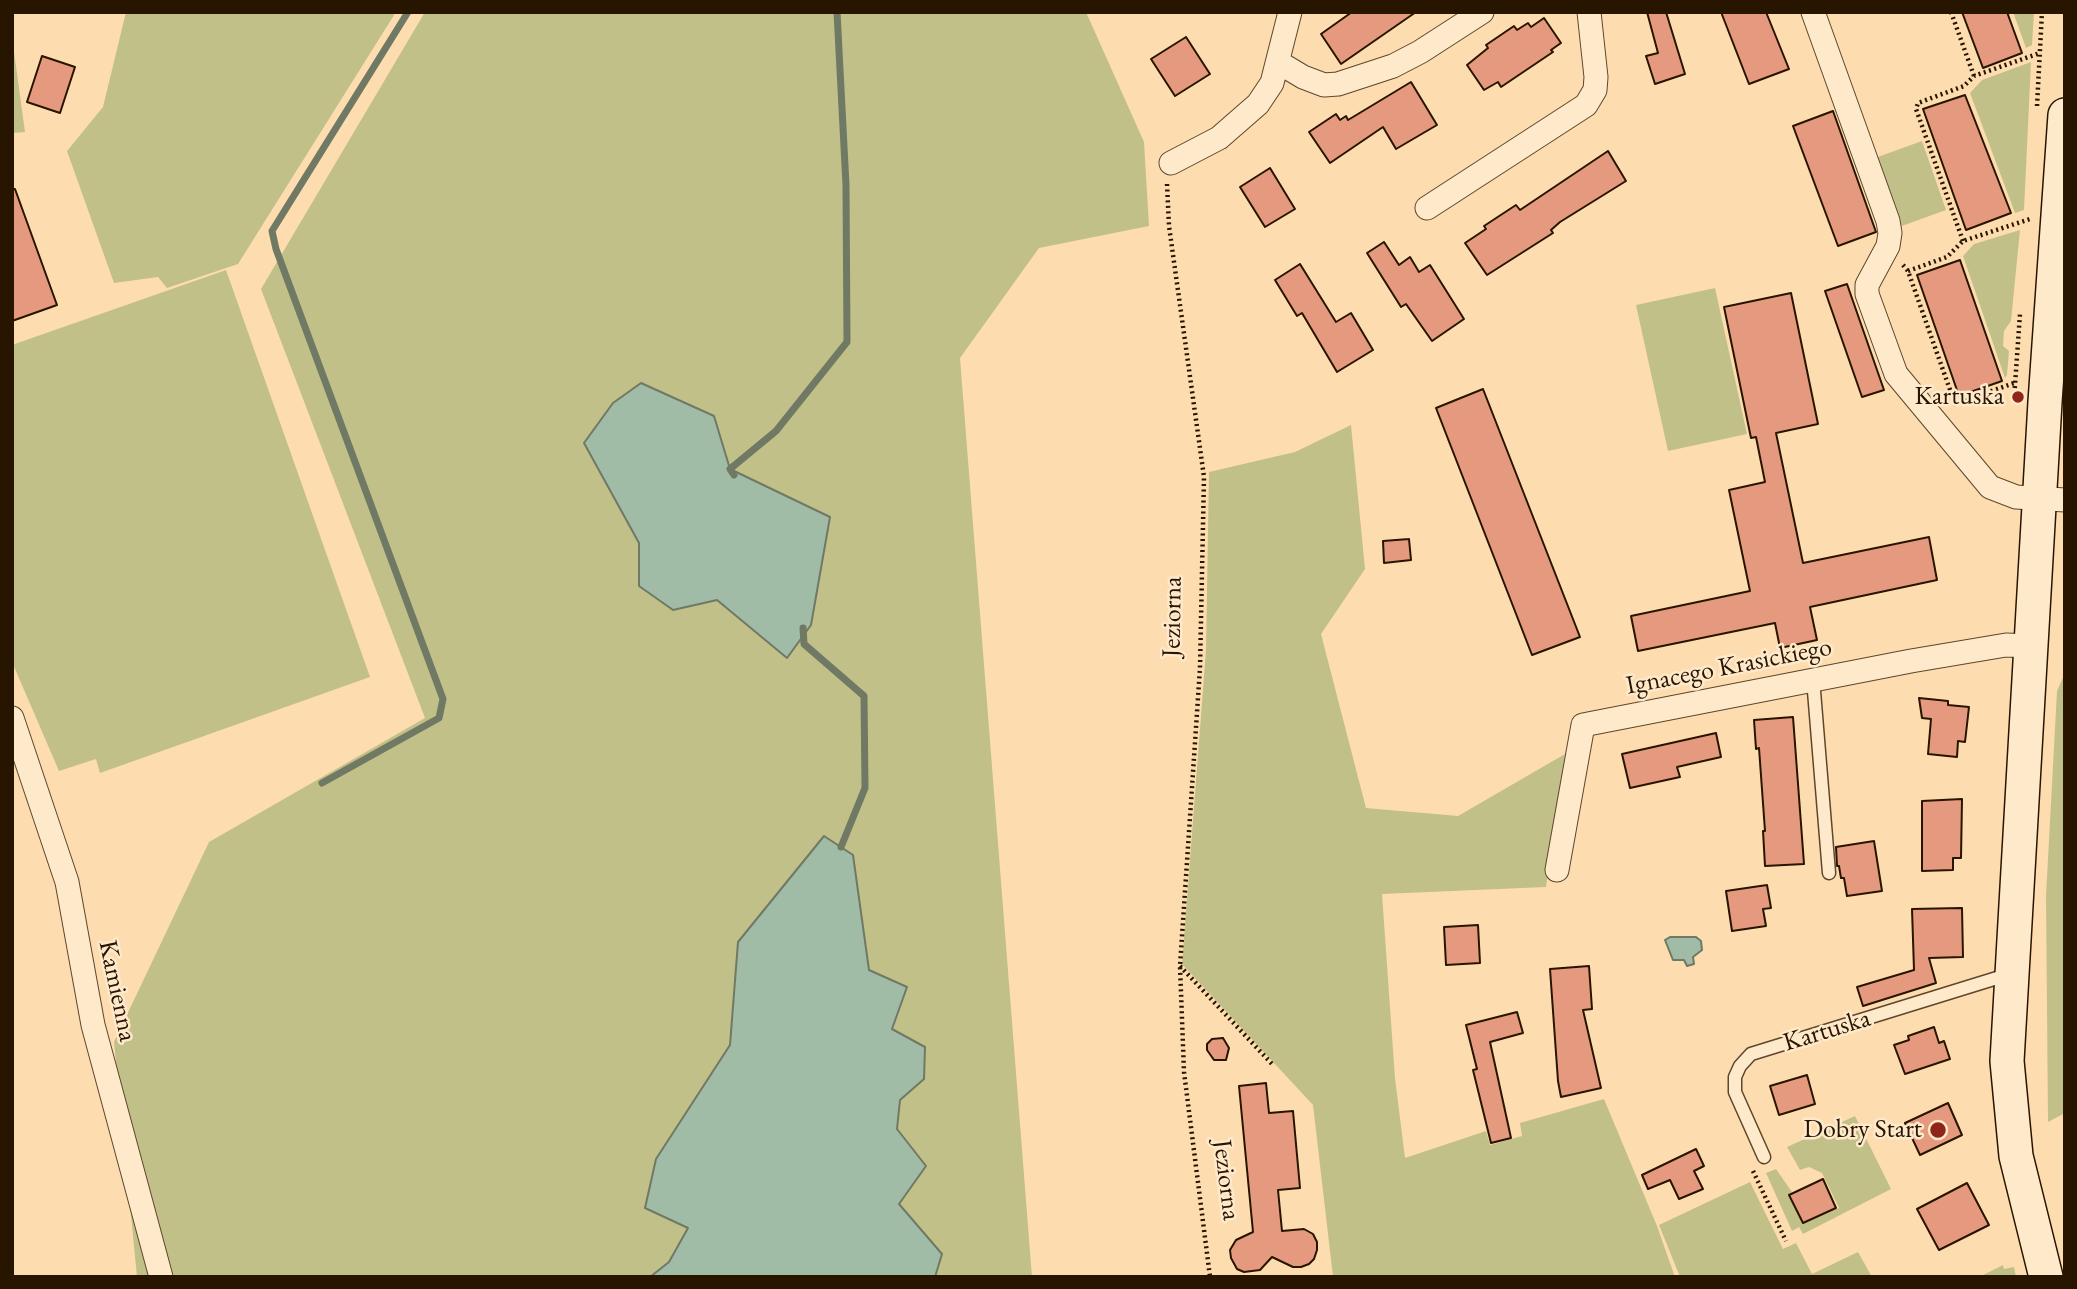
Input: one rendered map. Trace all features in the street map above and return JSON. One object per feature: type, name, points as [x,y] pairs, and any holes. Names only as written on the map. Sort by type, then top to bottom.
[{"type":"main road","points":[[2046,1277],[2013,1134],[2007,1061],[2031,646],[2053,499],[2065,115]]},
{"type":"street","points":[[1171,163],[1219,138],[1258,104],[1272,83],[1290,12]]},
{"type":"street","points":[[1278,62],[1303,77],[1324,85],[1338,85],[1393,66],[1482,12]]},
{"type":"street","points":[[1427,208],[1586,105],[1595,90],[1596,77],[1589,12]]},
{"type":"street","points":[[1813,12],[1888,221],[1888,246],[1867,285],[1867,294],[1896,374],[1990,487],[2016,497],[2053,499]]},
{"type":"street","name":"Ignacego Krasickiego","points":[[1557,870],[1583,725],[1813,679],[2006,645],[2031,646]]},
{"type":"street","name":"Kamienna","points":[[12,719],[66,882],[93,1025],[161,1277]]},
{"type":"lane","points":[[1813,679],[1829,873]]},
{"type":"lane","name":"Kartuska","points":[[1764,1157],[1735,1092],[1735,1077],[1740,1066],[1751,1054],[2010,974]]},
{"type":"path","points":[[1951,12],[1974,76]]},
{"type":"path","points":[[1963,241],[1916,109],[1918,103],[1964,86],[1974,76],[2040,52]]},
{"type":"path","name":"Jeziorna","points":[[1171,163],[1167,184],[1169,226],[1204,477],[1200,668],[1180,965],[1184,1072],[1210,1277]]},
{"type":"path","points":[[1908,271],[1947,257],[1963,241],[2030,219]]},
{"type":"path","points":[[1180,965],[1273,1065]]},
{"type":"path","points":[[1764,1157],[1753,1171],[1786,1241]]},
{"type":"shaded area","points":[[126,12],[396,12],[238,264],[167,288],[158,277],[114,283],[67,151],[103,107]]},
{"type":"shaded area","points":[[425,12],[1086,12],[1144,142],[1149,226],[1039,248],[960,358],[1032,1277],[137,1277],[114,1042],[209,842],[425,718],[261,289]]},
{"type":"shaded area","points":[[2013,12],[2034,12],[2032,45],[2026,48]]},
{"type":"shaded area","points":[[12,45],[25,132],[12,133]]},
{"type":"shaded area","points":[[2031,62],[2024,210],[2015,213],[1970,93],[1982,80]]},
{"type":"shaded area","points":[[1922,141],[1946,210],[1899,227],[1875,158]]},
{"type":"shaded area","points":[[2020,230],[2011,321],[2004,331],[2003,346],[2009,351],[2005,378],[1963,256],[1974,244]]},
{"type":"shaded area","points":[[226,270],[370,677],[100,773],[96,759],[59,771],[12,662],[12,345]]},
{"type":"shaded area","points":[[1715,288],[1747,434],[1668,451],[1636,305]]},
{"type":"shaded area","points":[[641,383],[714,416],[730,469],[830,517],[811,625],[787,658],[717,600],[673,610],[639,586],[639,543],[584,443],[613,403]]},
{"type":"shaded area","points":[[1351,425],[1365,569],[1321,634],[1366,808],[1458,816],[1565,754],[1546,887],[1382,894],[1395,1078],[1405,1158],[1486,1131],[1490,1145],[1522,1136],[1520,1123],[1604,1099],[1657,1226],[1675,1277],[1333,1277],[1313,1105],[1182,964],[1206,650],[1209,472],[1295,452]]},
{"type":"shaded area","points":[[2065,673],[2065,1113],[2048,1122],[2046,896],[2057,691]]},
{"type":"shaded area","points":[[824,836],[853,855],[869,970],[907,987],[892,1029],[925,1047],[924,1079],[900,1100],[897,1129],[926,1166],[899,1204],[942,1254],[935,1277],[650,1277],[669,1262],[688,1228],[645,1208],[656,1159],[730,1045],[738,942]]},
{"type":"shaded area","points":[[1670,937],[1696,937],[1701,941],[1702,950],[1693,957],[1694,964],[1687,966],[1684,960],[1673,960],[1665,940]]},
{"type":"shaded area","points":[[1855,1116],[1891,1189],[1803,1234],[1799,1227],[1792,1231],[1766,1173],[1776,1169],[1792,1192],[1788,1195],[1803,1224],[1839,1208],[1822,1173],[1809,1167],[1800,1170],[1787,1147]]},
{"type":"shaded area","points":[[1750,1182],[1783,1249],[1796,1243],[1812,1274],[1858,1252],[1872,1277],[1680,1277],[1659,1225]]},
{"type":"shaded area","points":[[2003,1265],[2004,1269],[2014,1267],[2016,1277],[1979,1277]]},
{"type":"building","points":[[1352,12],[1416,12],[1341,64],[1321,34]]},
{"type":"building","points":[[1647,12],[1666,12],[1685,74],[1655,84],[1646,56],[1658,53]]},
{"type":"building","points":[[1721,12],[1766,12],[1789,69],[1749,84]]},
{"type":"building","points":[[1962,12],[2007,12],[2022,53],[1983,68]]},
{"type":"building","points":[[1544,18],[1561,43],[1551,50],[1553,52],[1501,87],[1498,82],[1484,90],[1467,65],[1488,48],[1486,45],[1514,26],[1517,30],[1528,23],[1531,27]]},
{"type":"building","points":[[1186,37],[1210,74],[1175,96],[1151,59]]},
{"type":"building","points":[[42,56],[75,67],[60,113],[27,102]]},
{"type":"building","points":[[1411,82],[1437,125],[1396,149],[1383,127],[1330,163],[1309,132],[1336,114],[1340,120],[1346,116],[1348,120]]},
{"type":"building","points":[[1965,95],[2011,213],[1966,230],[1923,109]]},
{"type":"building","points":[[1833,111],[1876,232],[1838,246],[1793,126]]},
{"type":"building","points":[[1608,151],[1626,181],[1560,222],[1551,230],[1553,233],[1487,275],[1465,243],[1486,229],[1484,226],[1516,205],[1520,210]]},
{"type":"building","points":[[1270,168],[1295,209],[1265,227],[1240,187]]},
{"type":"building","points":[[12,189],[15,189],[57,305],[12,321]]},
{"type":"building","points":[[1384,242],[1399,265],[1410,257],[1419,272],[1430,265],[1464,319],[1432,341],[1406,304],[1401,307],[1367,253]]},
{"type":"building","points":[[1960,260],[2002,381],[1959,396],[1917,275]]},
{"type":"building","points":[[1300,264],[1336,322],[1351,313],[1373,350],[1337,372],[1302,313],[1297,316],[1275,280]]},
{"type":"building","points":[[1847,284],[1884,390],[1862,397],[1825,291]]},
{"type":"building","points":[[1791,293],[1818,424],[1776,433],[1803,563],[1929,537],[1937,580],[1810,607],[1817,640],[1780,648],[1775,623],[1638,651],[1631,616],[1750,591],[1729,490],[1765,482],[1756,437],[1751,438],[1724,307]]},
{"type":"building","points":[[1483,389],[1580,637],[1532,655],[1436,408]]},
{"type":"building","points":[[1409,539],[1411,560],[1384,563],[1383,541]]},
{"type":"building","points":[[1919,698],[1948,701],[1948,705],[1969,707],[1965,742],[1958,741],[1957,757],[1928,754],[1931,719],[1922,718]]},
{"type":"building","points":[[1793,717],[1804,864],[1765,866],[1759,748],[1756,749],[1754,720]]},
{"type":"building","points":[[1716,733],[1721,757],[1677,767],[1680,777],[1630,788],[1622,754]]},
{"type":"building","points":[[1962,799],[1961,858],[1953,858],[1953,870],[1922,871],[1922,801]]},
{"type":"building","points":[[1874,841],[1882,891],[1847,896],[1844,878],[1841,878],[1837,866],[1836,847]]},
{"type":"building","points":[[1767,885],[1771,908],[1763,909],[1766,926],[1732,931],[1726,891]]},
{"type":"building","points":[[1962,908],[1963,957],[1929,958],[1936,983],[1863,1006],[1857,987],[1914,970],[1912,909]]},
{"type":"building","points":[[1478,925],[1480,963],[1446,965],[1444,927]]},
{"type":"building","points":[[1589,966],[1592,1009],[1583,1010],[1601,1088],[1561,1097],[1550,969]]},
{"type":"building","points":[[1517,1012],[1523,1033],[1490,1042],[1511,1138],[1491,1143],[1473,1070],[1477,1069],[1466,1025]]},
{"type":"building","points":[[1934,1027],[1939,1043],[1944,1041],[1950,1059],[1905,1074],[1894,1045],[1909,1040],[1908,1036]]},
{"type":"building","points":[[1223,1038],[1229,1048],[1226,1060],[1214,1060],[1207,1050],[1207,1044],[1212,1039]]},
{"type":"building","points":[[1807,1075],[1815,1104],[1779,1115],[1770,1086]]},
{"type":"building","points":[[1266,1083],[1269,1113],[1293,1111],[1300,1188],[1278,1190],[1282,1231],[1304,1229],[1313,1234],[1317,1250],[1314,1259],[1301,1267],[1293,1267],[1272,1257],[1260,1270],[1244,1272],[1237,1269],[1230,1250],[1236,1240],[1253,1232],[1239,1086]]},
{"type":"building","points":[[1948,1103],[1962,1135],[1920,1155],[1905,1123]]},
{"type":"building","points":[[1696,1149],[1704,1166],[1694,1171],[1703,1189],[1679,1199],[1670,1180],[1648,1189],[1642,1175]]},
{"type":"building","points":[[1823,1179],[1836,1208],[1803,1223],[1789,1195]]},
{"type":"building","points":[[1967,1183],[1989,1225],[1939,1250],[1917,1209]]},
{"type":"waterway","points":[[322,783],[439,718],[443,699],[276,249],[272,231],[408,12]]},
{"type":"waterway","points":[[734,475],[730,469],[776,431],[847,342],[846,185],[837,12]]},
{"type":"waterway","points":[[803,628],[804,644],[864,696],[865,788],[841,847]]},
{"type":"place","name":"Kartuska","points":[[2018,397]]},
{"type":"place","name":"Dobry Start","points":[[1938,1130]]}]
